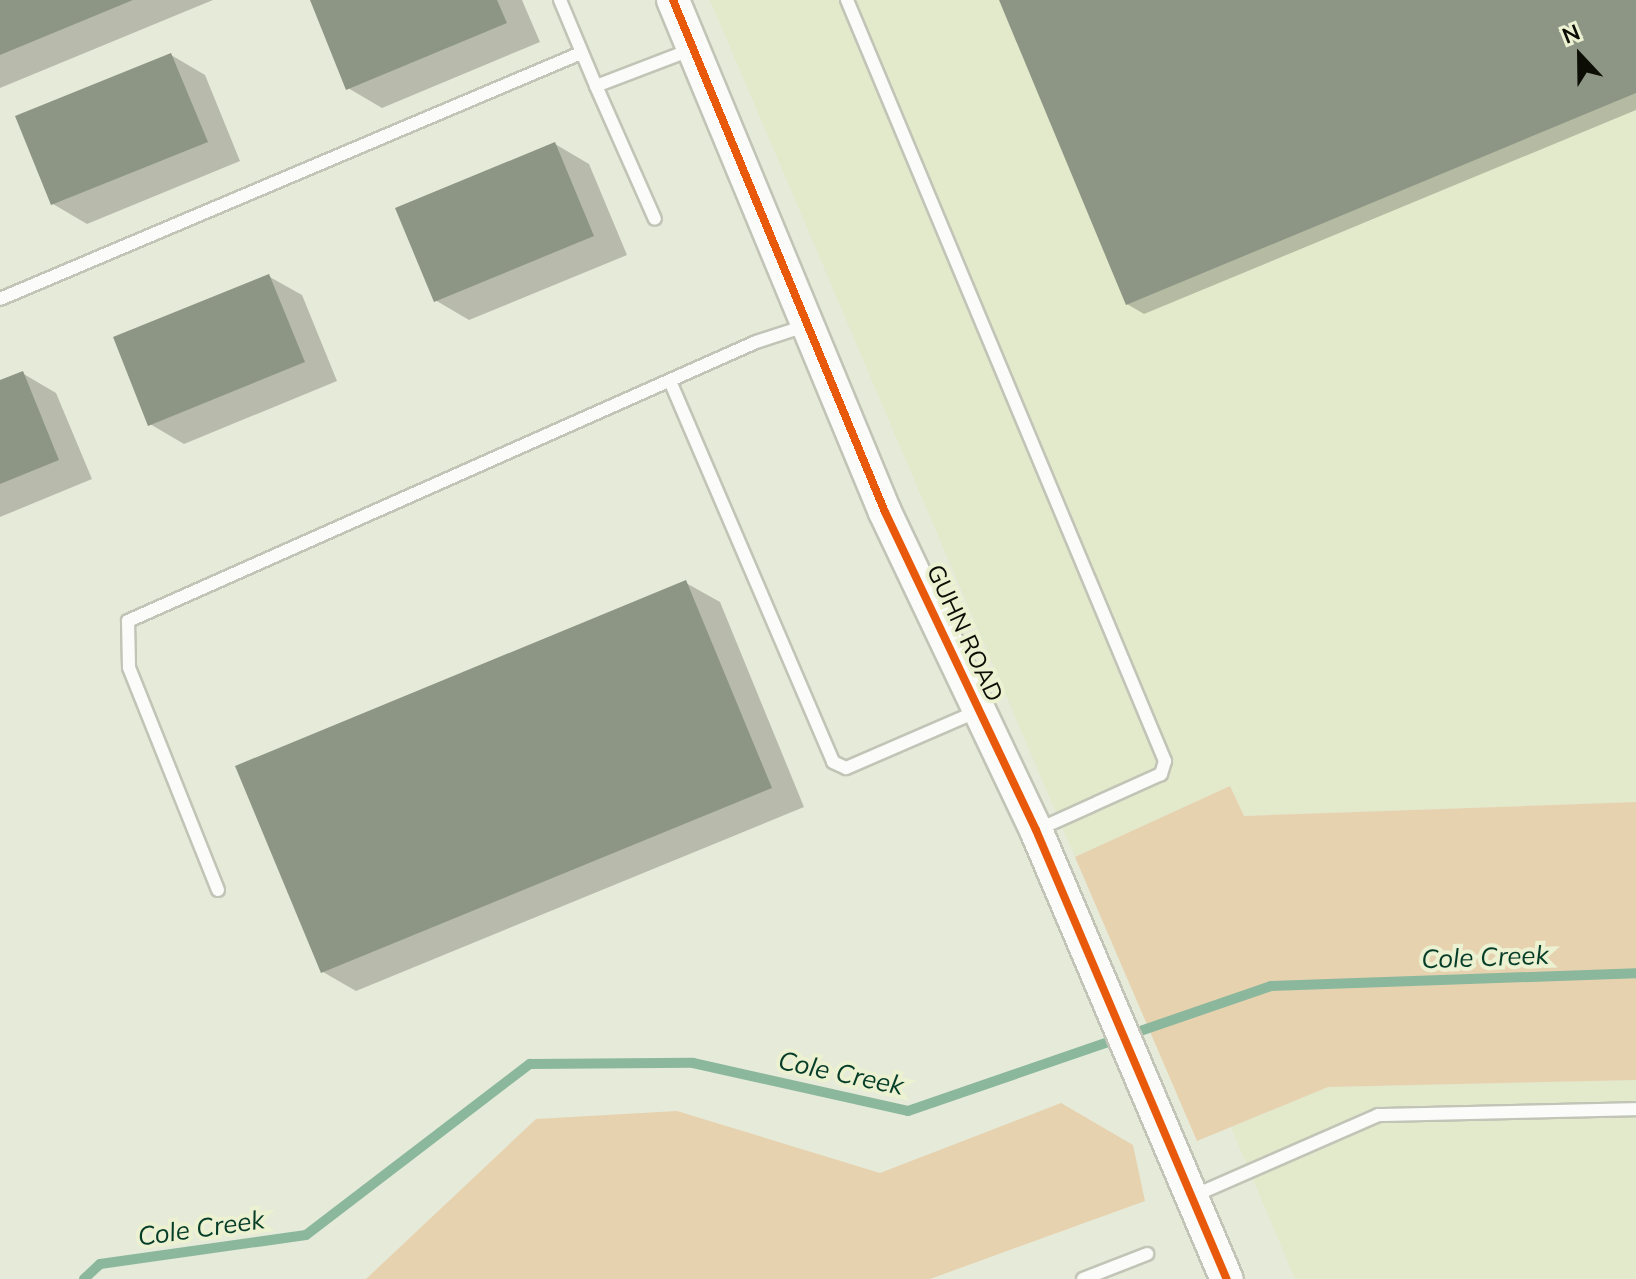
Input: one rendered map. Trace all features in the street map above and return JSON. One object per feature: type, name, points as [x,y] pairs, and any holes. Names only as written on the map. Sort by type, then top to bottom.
[{"type":"street","name":"GUHN ROAD","points":[[673,0],[885,512],[1036,830],[1227,1279]]},
{"type":"lane","points":[[560,0],[655,219]]},
{"type":"lane","points":[[847,0],[1165,761],[1161,774],[1036,830]]},
{"type":"lane","points":[[596,86],[693,48]]},
{"type":"lane","points":[[0,299],[581,53]]},
{"type":"lane","points":[[218,890],[129,667],[128,621],[670,381],[808,325]]},
{"type":"lane","points":[[670,381],[833,762],[846,768],[979,710]]},
{"type":"lane","points":[[1190,1197],[1378,1115],[1636,1109]]},
{"type":"lane","points":[[1083,1279],[1147,1254]]},
{"type":"shaded area","points":[[710,0],[1636,0],[1636,802],[1243,816],[1230,786],[1075,857]]},
{"type":"shaded area","points":[[1230,786],[1244,816],[1636,802],[1636,1080],[1328,1087],[1197,1141],[1075,857]]},
{"type":"shaded area","points":[[1636,1080],[1636,1279],[1295,1279],[1231,1127],[1328,1087]]},
{"type":"shaded area","points":[[1061,1103],[1133,1145],[1145,1201],[930,1279],[366,1279],[536,1119],[677,1111],[880,1173]]},
{"type":"building","points":[[0,0],[133,0],[0,55]]},
{"type":"building","points":[[310,0],[497,0],[507,23],[346,90]]},
{"type":"building","points":[[999,0],[1636,0],[1636,93],[1126,305]]},
{"type":"building","points":[[171,53],[208,142],[51,205],[15,116]]},
{"type":"building","points":[[555,142],[594,236],[434,302],[395,208]]},
{"type":"building","points":[[269,274],[305,362],[148,426],[113,337]]},
{"type":"building","points":[[23,371],[59,460],[0,484],[0,380]]},
{"type":"building","points":[[686,580],[772,788],[321,973],[235,766]]},
{"type":"waterway","name":"Cole Creek","points":[[84,1279],[100,1264],[306,1235],[530,1064],[693,1063],[908,1111],[1271,986],[1636,973]]},
{"type":"cycle path","points":[[673,0],[885,512],[1036,830],[1227,1279]]}]
